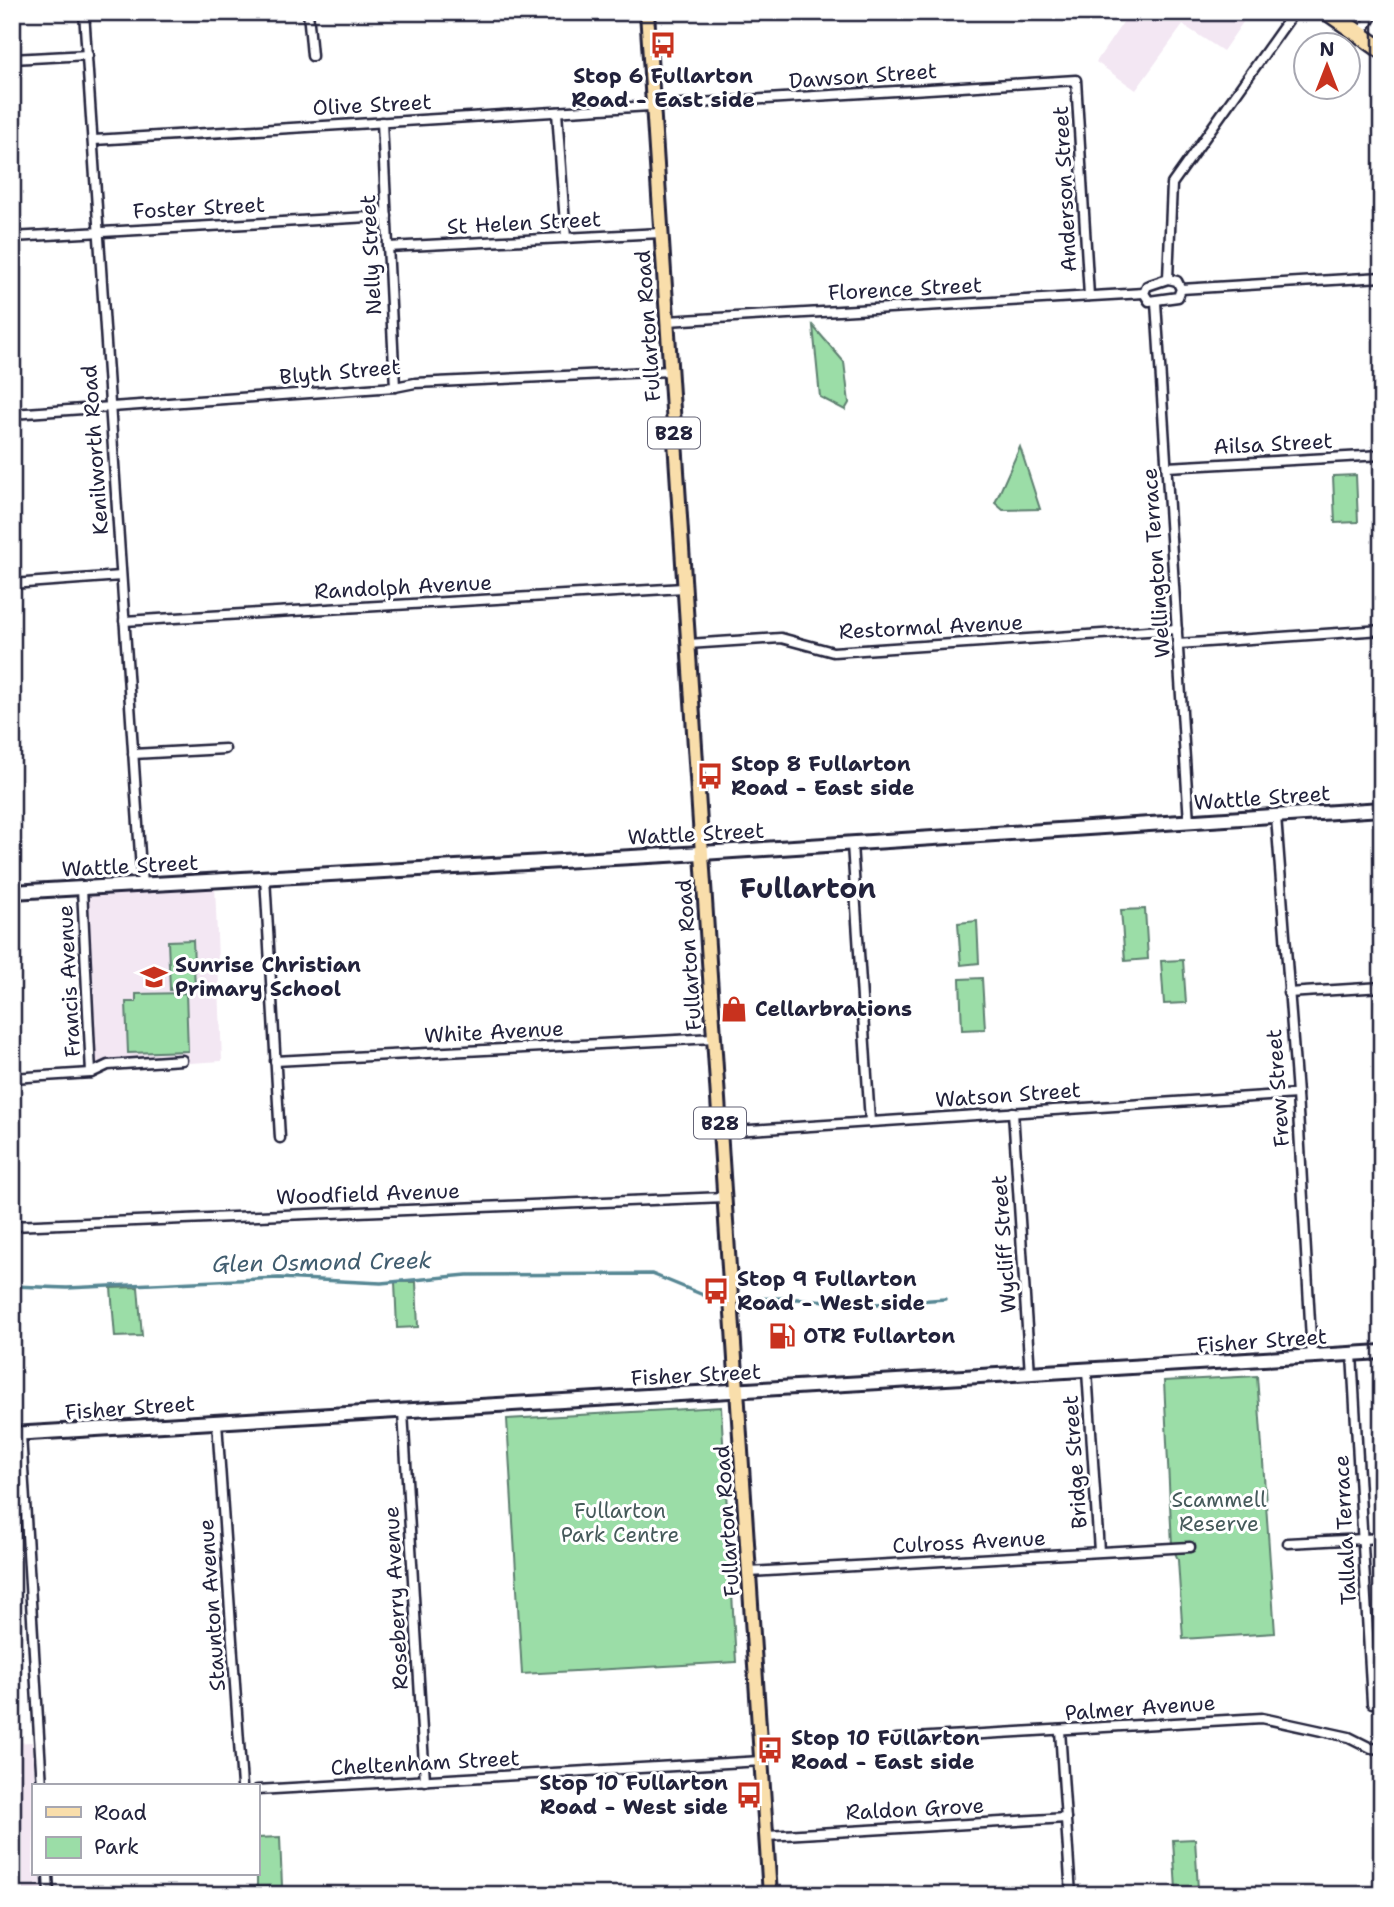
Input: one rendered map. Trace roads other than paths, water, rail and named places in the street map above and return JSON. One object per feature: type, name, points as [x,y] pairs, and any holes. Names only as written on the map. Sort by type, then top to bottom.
[{"type":"highway","points":[[1328,12],[1357,32]]},
{"type":"highway","points":[[1362,35],[1382,50]]},
{"type":"main road","name":"Fullarton Road","points":[[647,12],[770,1895]]},
{"type":"street","name":"Kenilworth Road","points":[[84,12],[142,884]]},
{"type":"street","points":[[309,12],[312,56]]},
{"type":"street","points":[[1168,279],[1172,184],[1294,12]]},
{"type":"street","points":[[1361,32],[1375,12]]},
{"type":"street","points":[[12,59],[88,55]]},
{"type":"street","name":"Dawson Street","points":[[653,107],[1076,80]]},
{"type":"street","name":"Anderson Street","points":[[1076,80],[1089,296]]},
{"type":"street","name":"Olive Street","points":[[94,140],[653,107]]},
{"type":"street","points":[[557,112],[566,238]]},
{"type":"street","name":"Nelly Street","points":[[382,122],[395,387]]},
{"type":"street","name":"Foster Street","points":[[12,237],[387,216]]},
{"type":"street","name":"St Helen Street","points":[[388,247],[661,233]]},
{"type":"street","points":[[1181,289],[1382,277]]},
{"type":"street","points":[[1168,279],[1177,281],[1181,289],[1178,297],[1149,301],[1144,293],[1147,286],[1168,279]]},
{"type":"street","name":"Florence Street","points":[[667,321],[1144,293]]},
{"type":"street","name":"Wellington Terrace","points":[[1156,302],[1189,822]]},
{"type":"street","name":"Blyth Street","points":[[12,414],[395,387],[415,383],[670,371]]},
{"type":"street","name":"Ailsa Street","points":[[1167,467],[1382,455]]},
{"type":"street","points":[[12,584],[121,576]]},
{"type":"street","name":"Randolph Avenue","points":[[124,621],[684,588]]},
{"type":"street","name":"Restormal Avenue","points":[[688,645],[781,638],[833,652],[1177,629]]},
{"type":"street","points":[[1178,644],[1382,630]]},
{"type":"street","points":[[133,754],[225,749]]},
{"type":"street","name":"Wattle Street","points":[[12,892],[852,844],[1382,809]]},
{"type":"street","name":"Frew Street","points":[[1276,816],[1297,1094],[1312,1357]]},
{"type":"street","points":[[852,844],[870,1122]]},
{"type":"street","points":[[265,877],[280,1138]]},
{"type":"street","name":"Francis Avenue","points":[[82,888],[91,1073]]},
{"type":"street","points":[[1288,993],[1382,987]]},
{"type":"street","name":"White Avenue","points":[[275,1061],[714,1038]]},
{"type":"street","name":"Francis Avenue","points":[[12,1078],[91,1073],[108,1065],[182,1059]]},
{"type":"street","name":"Watson Street","points":[[720,1132],[1297,1094]]},
{"type":"street","name":"Wycliff Street","points":[[1013,1112],[1030,1374]]},
{"type":"street","name":"Woodfield Avenue","points":[[12,1226],[724,1197]]},
{"type":"street","name":"Fisher Street","points":[[17,1434],[1382,1352]]},
{"type":"street","name":"Tallala Terrace","points":[[1352,1354],[1372,1703]]},
{"type":"street","name":"Bridge Street","points":[[1087,1371],[1099,1551]]},
{"type":"street","name":"Roseberry Avenue","points":[[403,1412],[425,1782]]},
{"type":"street","name":"Staunton Avenue","points":[[218,1422],[242,1784]]},
{"type":"street","points":[[17,1434],[42,1784]]},
{"type":"street","points":[[1288,1543],[1382,1538]]},
{"type":"street","name":"Culross Avenue","points":[[749,1572],[1191,1547]]},
{"type":"street","name":"Palmer Avenue","points":[[897,1739],[1262,1718],[1349,1737],[1371,1748],[1382,1749]]},
{"type":"street","points":[[1060,1730],[1071,1895]]},
{"type":"street","name":"Cheltenham Street","points":[[259,1790],[762,1761]]},
{"type":"street","name":"Raldon Grove","points":[[766,1836],[1066,1818]]},
{"type":"street","points":[[48,1876],[49,1895]]},
{"type":"waterway","name":"Glen Osmond Creek","points":[[12,1286],[67,1288],[279,1278],[381,1283],[467,1275],[652,1274],[713,1299]]},
{"type":"waterway","name":"Glen Osmond Creek","points":[[738,1299],[782,1298],[876,1304],[945,1299]]},
{"type":"place","name":"Stop 6 Fullarton Road - East side","points":[[663,45]]},
{"type":"place","name":"Stop 8 Fullarton Road - East side","points":[[710,776]]},
{"type":"place","name":"Sunrise Christian Primary School","points":[[154,977]]},
{"type":"place","name":"Cellarbrations","points":[[734,1009]]},
{"type":"place","name":"Stop 9 Fullarton Road - West side","points":[[716,1291]]},
{"type":"place","name":"OTR Fullarton","points":[[782,1336]]},
{"type":"place","name":"Stop 10 Fullarton Road - East side","points":[[770,1750]]},
{"type":"place","name":"Stop 10 Fullarton Road - West side","points":[[749,1795]]},
{"type":"district","name":"Fullarton","points":[[808,888]]},
{"type":"park label","name":"Scammell Reserve","points":[[1219,1512]]},
{"type":"park label","name":"Fullarton Park Centre","points":[[620,1523]]}]
